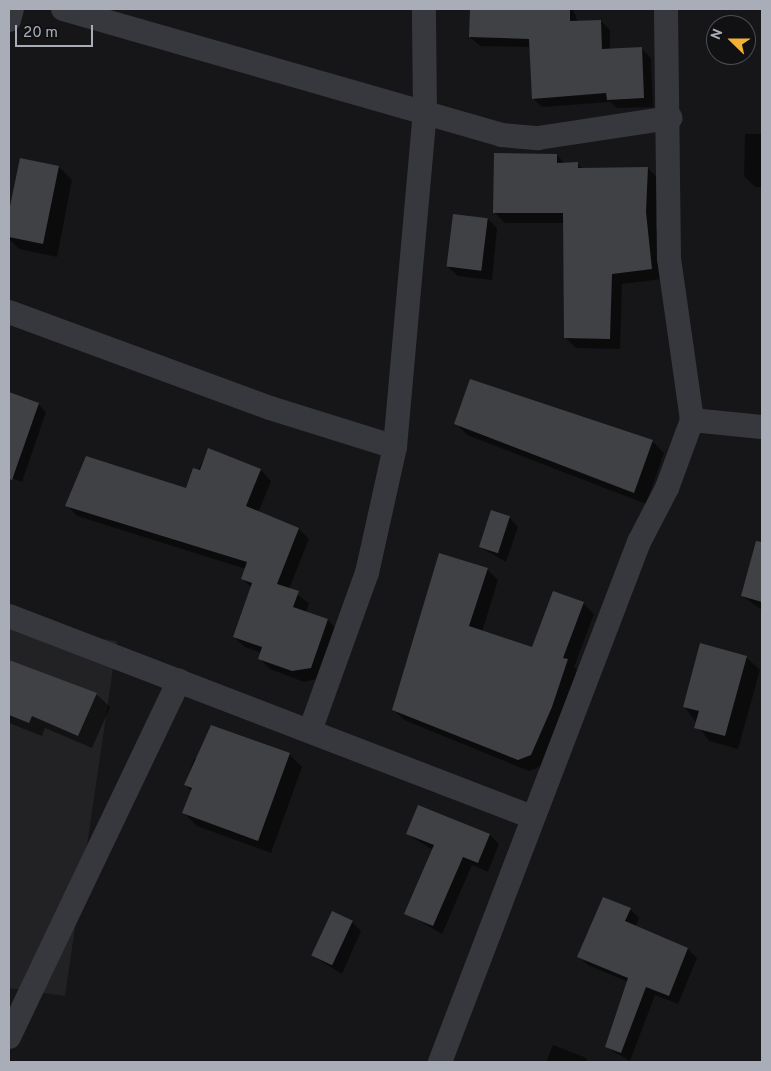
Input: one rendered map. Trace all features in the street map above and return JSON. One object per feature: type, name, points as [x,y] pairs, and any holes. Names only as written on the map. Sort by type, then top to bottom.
[{"type":"street","points":[[9,20],[12,9]]},
{"type":"street","points":[[63,9],[487,132],[531,138],[670,118]]},
{"type":"street","points":[[310,732],[367,574],[395,447],[425,113],[424,9]]},
{"type":"street","points":[[440,1062],[638,542],[667,488],[692,420],[669,258],[670,118],[666,9]]},
{"type":"street","points":[[9,312],[270,408],[395,447]]},
{"type":"street","points":[[692,420],[762,427]]},
{"type":"street","points":[[9,616],[532,817]]},
{"type":"street","points":[[9,1037],[179,680]]},
{"type":"shaded area","points":[[9,626],[117,641],[65,996],[9,988]]},
{"type":"building","points":[[470,9],[570,9],[570,21],[601,20],[602,49],[642,47],[644,98],[607,100],[606,93],[532,99],[529,39],[469,37]]},
{"type":"building","points":[[494,153],[557,154],[557,163],[578,162],[578,168],[648,167],[646,212],[652,269],[612,274],[610,339],[564,338],[563,213],[493,213]]},
{"type":"building","points":[[20,158],[59,166],[43,244],[9,237],[9,211]]},
{"type":"building","points":[[453,214],[488,218],[481,271],[447,267]]},
{"type":"building","points":[[470,379],[653,440],[634,493],[454,424]]},
{"type":"building","points":[[9,392],[39,403],[12,480],[9,479]]},
{"type":"building","points":[[208,448],[261,469],[246,506],[299,528],[277,584],[299,591],[293,607],[328,619],[311,668],[292,671],[258,659],[262,647],[233,637],[252,583],[241,579],[247,562],[65,506],[86,456],[186,488],[193,468],[200,470]]},
{"type":"building","points":[[491,510],[510,516],[498,553],[479,547]]},
{"type":"building","points":[[756,541],[762,542],[762,602],[741,596]]},
{"type":"building","points":[[439,553],[488,568],[469,626],[532,647],[553,591],[584,602],[563,658],[568,659],[552,707],[531,755],[518,760],[392,710]]},
{"type":"building","points":[[700,643],[747,656],[725,736],[694,728],[699,711],[683,707]]},
{"type":"building","points":[[9,660],[97,693],[78,736],[32,716],[29,723],[9,715]]},
{"type":"building","points":[[211,725],[290,753],[258,841],[182,813],[192,788],[184,785]]},
{"type":"building","points":[[418,805],[490,834],[478,863],[463,857],[433,926],[404,914],[434,845],[406,834]]},
{"type":"building","points":[[603,897],[631,908],[625,921],[688,948],[669,996],[646,987],[621,1053],[605,1047],[628,978],[577,957]]},
{"type":"building","points":[[332,911],[353,921],[332,965],[311,955]]}]
